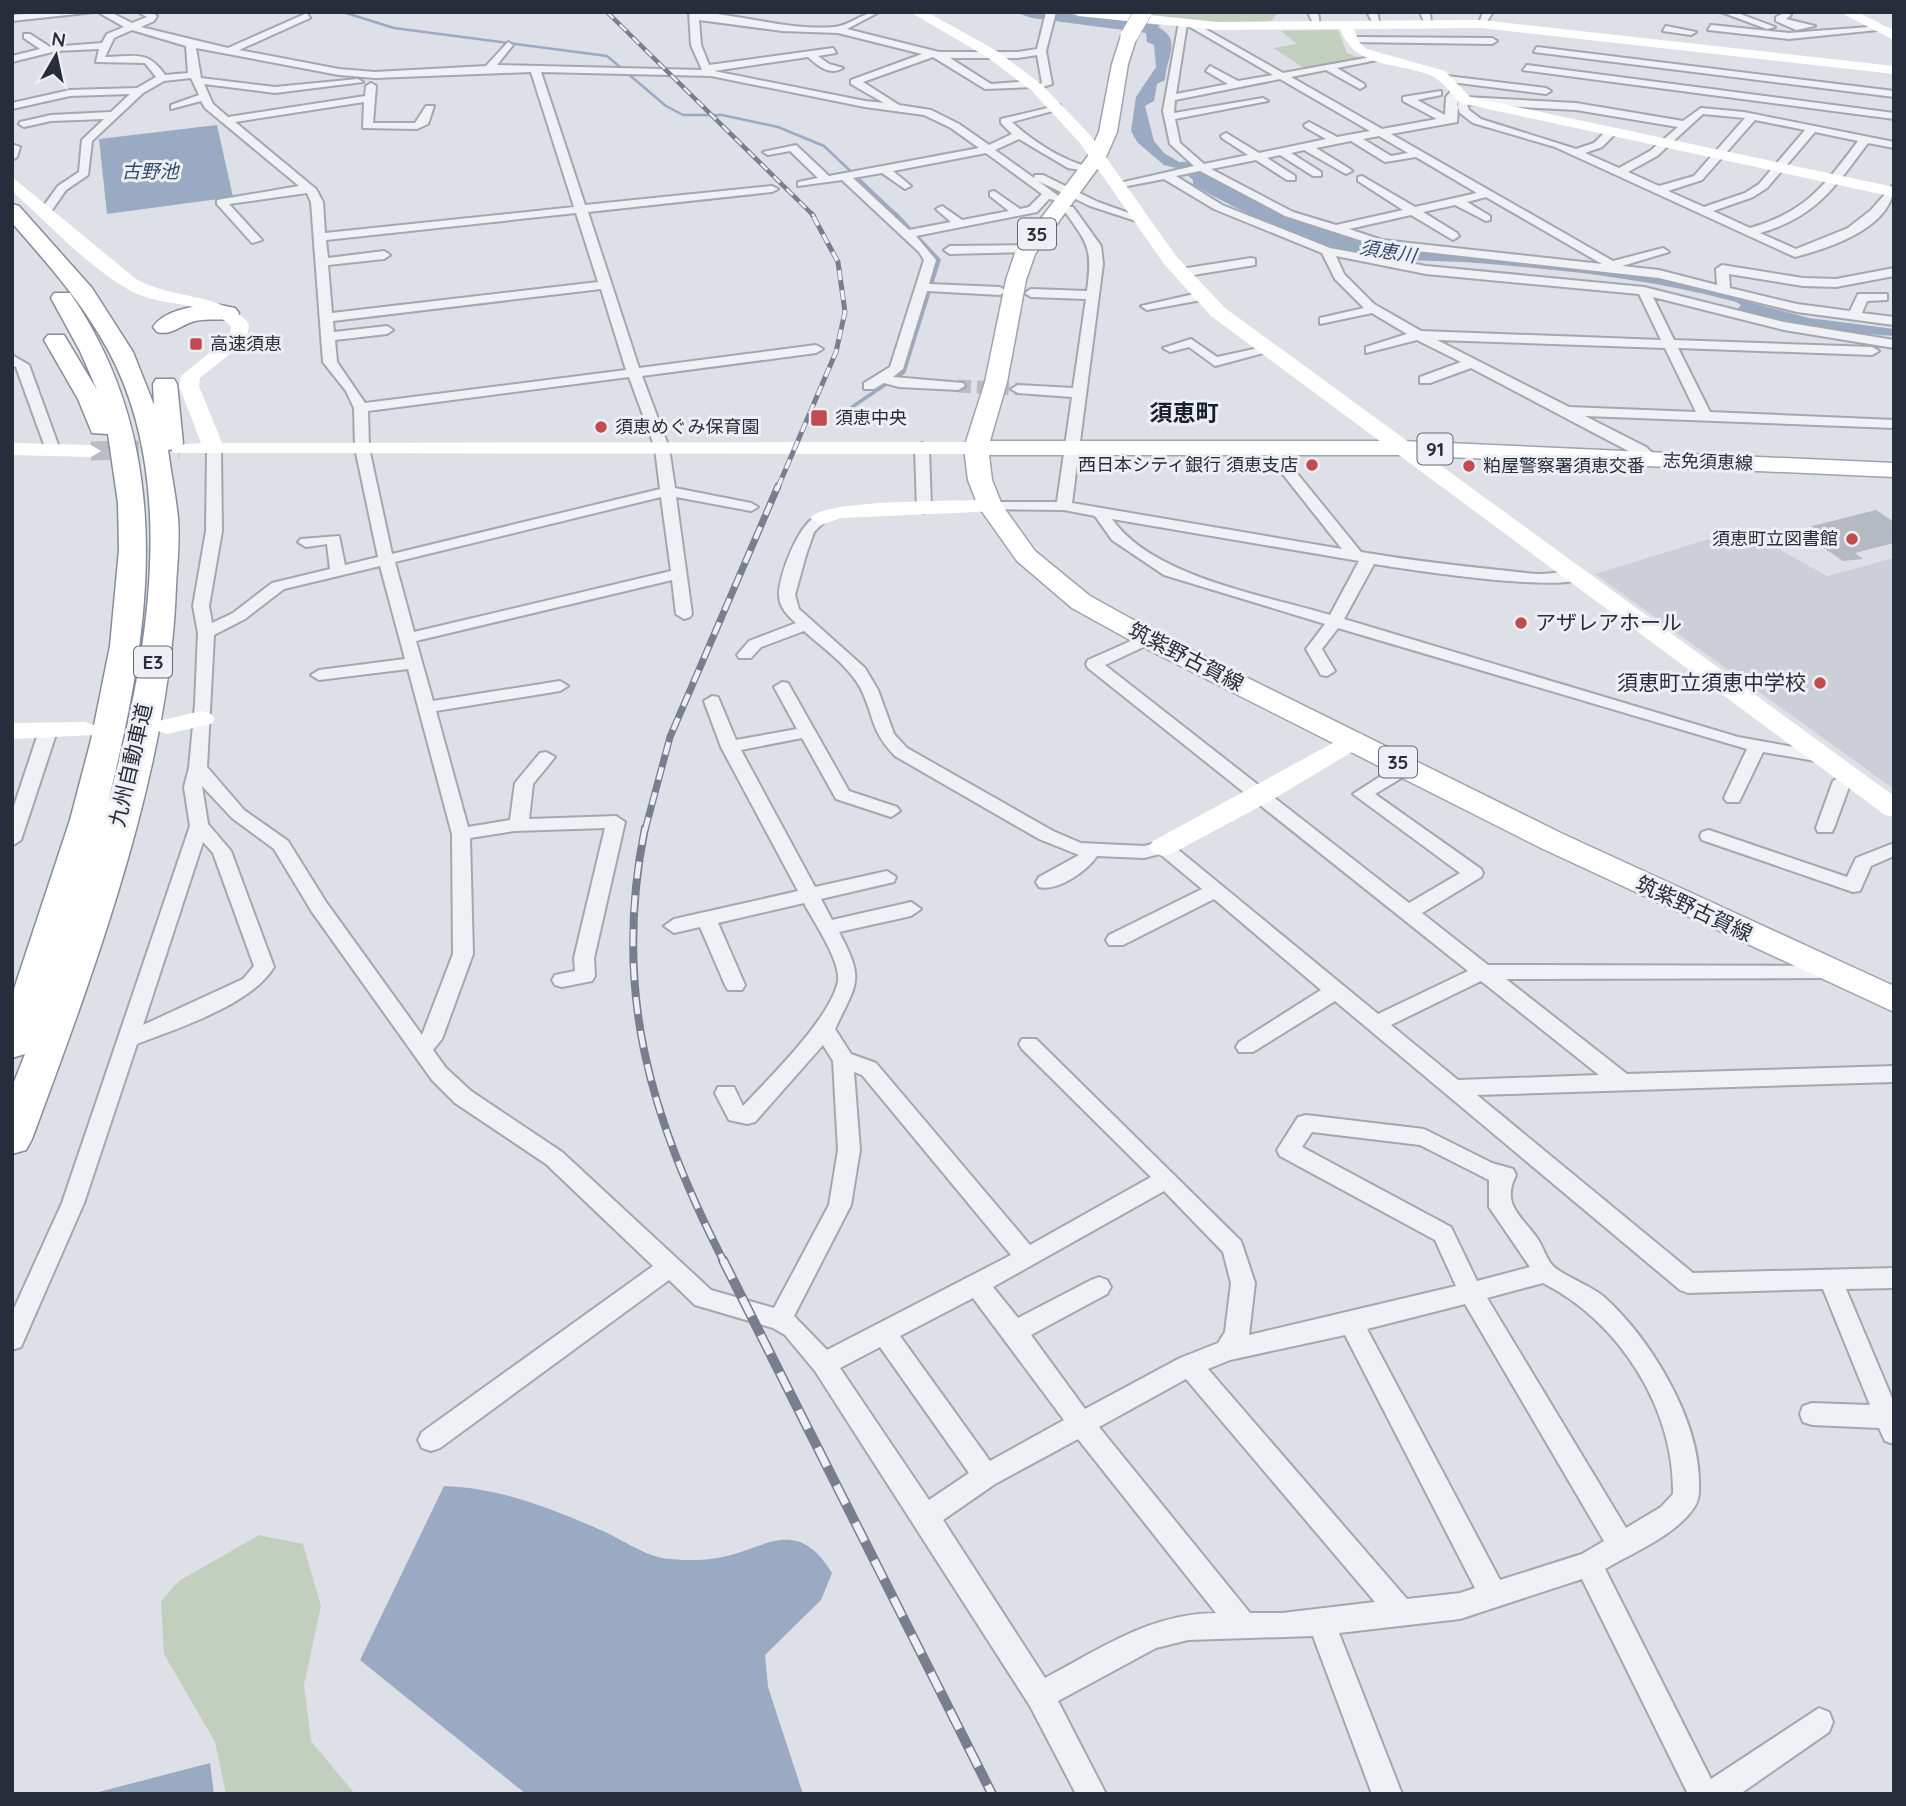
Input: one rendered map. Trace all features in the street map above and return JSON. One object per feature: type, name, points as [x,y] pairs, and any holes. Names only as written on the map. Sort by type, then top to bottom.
[{"type":"highway","points":[[12,202],[61,241],[117,296]]},
{"type":"highway","name":"九州自動車道","points":[[12,210],[88,297],[132,375],[152,431],[162,485],[164,570],[160,627],[142,736],[106,869],[60,1013],[12,1139]]},
{"type":"highway","name":"九州自動車道","points":[[12,241],[59,294],[81,329],[115,406],[127,462],[133,513],[132,599],[108,736],[74,869],[12,1044]]},
{"type":"highway","points":[[165,321],[216,308]]},
{"type":"highway","points":[[56,340],[90,400],[105,437],[125,504],[132,599]]},
{"type":"highway","points":[[164,570],[174,494],[165,384]]},
{"type":"main road","name":"筑紫野古賀線","points":[[1143,12],[1129,36],[1110,117],[1093,163],[1061,199],[1028,248],[1016,280],[996,382],[976,447],[980,480],[990,506],[1026,556],[1081,602],[1148,639],[1407,766],[1552,841],[1825,971],[1894,1000]]},
{"type":"main road","name":"志免須恵線","points":[[976,447],[1402,448],[1893,471]]},
{"type":"street","points":[[12,18],[91,12]]},
{"type":"street","points":[[102,12],[130,26],[191,44],[373,78]]},
{"type":"street","points":[[142,12],[152,16],[151,19],[110,36],[99,60],[146,60],[151,62],[162,78]]},
{"type":"street","points":[[838,30],[875,12]]},
{"type":"street","points":[[917,12],[992,54],[1035,86],[1060,112],[1093,163],[1117,185],[1181,273],[1218,312],[1894,809]]},
{"type":"street","points":[[1079,12],[1187,25],[1315,18],[1345,24],[1375,17],[1485,18],[1546,34],[1709,58],[1894,80]]},
{"type":"street","points":[[1725,12],[1784,33],[1810,35]]},
{"type":"street","points":[[1846,12],[1889,32]]},
{"type":"street","points":[[708,71],[695,43],[694,15],[778,27],[838,30],[935,54],[1018,55],[1041,51]]},
{"type":"street","points":[[1786,15],[1779,19],[1796,27],[1867,21]]},
{"type":"street","points":[[229,51],[307,16]]},
{"type":"street","points":[[935,54],[989,87],[1047,84],[1041,51],[1049,17]]},
{"type":"street","points":[[1345,24],[1352,40],[1362,52],[1423,67],[1447,79],[1516,87],[1702,90],[1894,116]]},
{"type":"street","points":[[1187,25],[1283,76],[1614,266],[1663,253]]},
{"type":"street","points":[[1187,25],[1169,98],[1175,145],[1201,168],[1289,214],[1381,243],[1614,266],[1659,274],[1797,308],[1894,321]]},
{"type":"street","points":[[760,34],[778,27]]},
{"type":"street","points":[[1711,28],[1789,36],[1889,32]]},
{"type":"street","points":[[1666,29],[1684,36]]},
{"type":"street","points":[[1546,34],[1684,36],[1894,70]]},
{"type":"street","points":[[1516,87],[1546,34]]},
{"type":"street","points":[[27,36],[48,50]]},
{"type":"street","points":[[1417,50],[1424,39]]},
{"type":"street","points":[[1352,40],[1486,40],[1475,50]]},
{"type":"street","points":[[191,44],[195,77],[202,97],[309,188],[317,202],[330,362],[352,390],[360,408],[362,448],[386,559],[461,834],[463,954],[432,1039],[422,1047]]},
{"type":"street","points":[[490,68],[508,45]]},
{"type":"street","points":[[12,59],[48,50],[106,46]]},
{"type":"street","points":[[1537,50],[1894,94]]},
{"type":"street","points":[[46,211],[62,188],[83,173],[88,140],[139,92],[162,78],[195,77],[275,90],[490,68],[708,71],[833,51]]},
{"type":"street","points":[[896,107],[855,82],[935,54]]},
{"type":"street","points":[[811,55],[826,67],[838,68]]},
{"type":"street","points":[[1169,98],[1379,57]]},
{"type":"street","points":[[1702,90],[1709,58]]},
{"type":"street","points":[[535,68],[634,373],[662,448],[661,458],[669,491],[684,614]]},
{"type":"street","points":[[1329,68],[1360,86]]},
{"type":"street","points":[[1527,68],[1607,89]]},
{"type":"street","points":[[1210,69],[1274,108]]},
{"type":"street","points":[[708,71],[854,102],[927,112],[944,118],[1061,199],[1095,246],[1097,264],[1064,506]]},
{"type":"street","points":[[1849,109],[1850,75]]},
{"type":"street","points":[[373,78],[367,126],[417,126],[424,122],[430,108]]},
{"type":"street","points":[[1447,79],[1460,97],[1464,111],[1477,121],[1550,142],[1796,253],[1860,228],[1878,211],[1893,190],[1611,132],[1460,97]]},
{"type":"street","points":[[12,92],[27,101]]},
{"type":"street","points":[[12,106],[81,92],[139,92]]},
{"type":"street","points":[[1437,93],[1407,99],[1448,121]]},
{"type":"street","points":[[175,107],[202,97]]},
{"type":"street","points":[[1117,185],[1353,137],[1453,120],[1450,116],[1451,97],[1535,101],[1620,110],[1685,124]]},
{"type":"street","points":[[226,120],[370,98]]},
{"type":"street","points":[[1170,117],[1263,101]]},
{"type":"street","points":[[292,110],[296,124]]},
{"type":"street","points":[[1619,172],[1637,167],[1669,144],[1685,124],[1701,111],[1752,117],[1894,145]]},
{"type":"street","points":[[1093,163],[1072,166],[1019,135],[1005,121],[1060,112],[1091,120],[1110,117]]},
{"type":"street","points":[[24,124],[68,122],[113,115]]},
{"type":"street","points":[[1659,190],[1698,178],[1752,117]]},
{"type":"street","points":[[1309,125],[1335,141]]},
{"type":"street","points":[[1703,211],[1749,195],[1763,186],[1812,129]]},
{"type":"street","points":[[1575,153],[1598,145],[1611,132]]},
{"type":"street","points":[[802,184],[987,150],[1019,135]]},
{"type":"street","points":[[1226,135],[1291,178]]},
{"type":"street","points":[[1353,137],[1389,160],[1416,154]]},
{"type":"street","points":[[1749,232],[1794,218],[1809,209],[1865,139]]},
{"type":"street","points":[[768,152],[792,147],[827,180]]},
{"type":"street","points":[[1307,147],[1346,171]]},
{"type":"street","points":[[1281,151],[1317,174]]},
{"type":"street","points":[[923,162],[938,175]]},
{"type":"street","points":[[1006,162],[1061,199],[1094,204],[1142,220]]},
{"type":"street","points":[[885,169],[905,186]]},
{"type":"street","points":[[1170,175],[1218,207],[1327,251],[1426,270],[1644,291],[1784,326],[1894,344]]},
{"type":"street","points":[[845,177],[929,255],[930,266],[896,369],[869,386]]},
{"type":"street","points":[[1362,179],[1453,236]]},
{"type":"street","points":[[12,182],[119,276],[138,288],[216,308],[240,326],[239,337],[199,367],[191,376],[189,386],[214,449],[214,531],[201,606],[206,633],[202,719],[198,768],[192,787],[199,826],[73,1203],[12,1340]]},
{"type":"street","points":[[256,240],[221,202],[309,188]]},
{"type":"street","points":[[321,237],[772,189]]},
{"type":"street","points":[[994,194],[1018,213]]},
{"type":"street","points":[[1331,229],[1486,194]]},
{"type":"street","points":[[907,234],[1033,210],[1061,199]]},
{"type":"street","points":[[1457,201],[1486,218]]},
{"type":"street","points":[[942,209],[960,224]]},
{"type":"street","points":[[950,250],[1028,248]]},
{"type":"street","points":[[1327,251],[1339,276],[1374,309],[1418,335],[1641,450],[1653,460]]},
{"type":"street","points":[[323,262],[384,254]]},
{"type":"street","points":[[1181,273],[1251,262]]},
{"type":"street","points":[[1724,290],[1722,270],[1825,282],[1894,272]]},
{"type":"street","points":[[326,318],[607,285]]},
{"type":"street","points":[[923,287],[1000,291]]},
{"type":"street","points":[[1644,291],[1705,416]]},
{"type":"street","points":[[1031,293],[1093,295]]},
{"type":"street","points":[[1147,306],[1203,296]]},
{"type":"street","points":[[1855,316],[1863,297],[1882,297]]},
{"type":"street","points":[[1325,321],[1374,309]]},
{"type":"street","points":[[328,337],[387,330]]},
{"type":"street","points":[[1371,350],[1418,335],[1894,352]]},
{"type":"street","points":[[1170,348],[1191,343],[1215,362],[1268,350]]},
{"type":"street","points":[[360,408],[816,349]]},
{"type":"street","points":[[12,359],[22,365],[53,450]]},
{"type":"street","points":[[1425,380],[1472,363]]},
{"type":"street","points":[[883,378],[899,383],[958,386]]},
{"type":"street","points":[[1018,389],[1081,393]]},
{"type":"street","points":[[1562,411],[1894,424]]},
{"type":"street","points":[[922,447],[924,509]]},
{"type":"street","points":[[181,449],[976,447]]},
{"type":"street","points":[[1269,448],[1362,557]]},
{"type":"street","points":[[12,449],[91,451]]},
{"type":"street","points":[[206,633],[239,616],[278,586],[669,491],[751,507]]},
{"type":"street","points":[[1353,740],[1261,795],[1163,847],[1144,852],[1078,849],[1045,835],[901,752],[886,736],[870,690],[859,672],[792,611],[787,596],[807,530],[821,518],[839,512],[1064,506],[1419,567],[1543,579],[1576,577]]},
{"type":"street","points":[[1101,514],[1117,537],[1170,572],[1757,746],[1821,757]]},
{"type":"street","points":[[306,542],[334,539],[338,570]]},
{"type":"street","points":[[1327,671],[1314,649],[1335,621],[1362,557]]},
{"type":"street","points":[[408,638],[680,574]]},
{"type":"street","points":[[746,655],[755,645],[805,625]]},
{"type":"street","points":[[1148,639],[1094,664],[1622,1082]]},
{"type":"street","points":[[319,675],[415,663]]},
{"type":"street","points":[[426,707],[560,686]]},
{"type":"street","points":[[782,687],[842,795],[891,811]]},
{"type":"street","points":[[712,701],[730,747],[844,960],[848,981],[824,1030],[747,1116],[737,1114],[726,1093]]},
{"type":"street","points":[[167,726],[202,719]]},
{"type":"street","points":[[12,731],[85,730]]},
{"type":"street","points":[[12,840],[48,731]]},
{"type":"street","points":[[730,747],[807,732]]},
{"type":"street","points":[[1733,798],[1757,746]]},
{"type":"street","points":[[519,825],[524,783],[546,757]]},
{"type":"street","points":[[1407,766],[1362,794],[1474,873],[1408,913]]},
{"type":"street","points":[[198,768],[217,793],[239,814],[281,845],[318,907],[439,1074],[463,1097],[554,1158],[702,1298],[780,1320],[793,1328],[824,1364],[926,1517],[1040,1696],[1091,1794]]},
{"type":"street","points":[[1825,828],[1842,781],[1850,778]]},
{"type":"street","points":[[461,834],[519,825],[616,822],[584,958],[585,976],[562,980]]},
{"type":"street","points":[[130,1038],[184,1017],[250,984],[264,967],[222,852],[199,826]]},
{"type":"street","points":[[1709,836],[1853,886],[1863,862],[1894,849]]},
{"type":"street","points":[[1163,847],[1688,1283],[1894,1278]]},
{"type":"street","points":[[1046,883],[1083,863],[1092,850]]},
{"type":"street","points":[[674,926],[887,877]]},
{"type":"street","points":[[1116,940],[1216,890]]},
{"type":"street","points":[[827,928],[911,909]]},
{"type":"street","points":[[706,918],[734,985]]},
{"type":"street","points":[[1375,1024],[1483,972],[1825,971]]},
{"type":"street","points":[[1246,1047],[1336,990]]},
{"type":"street","points":[[824,1030],[844,1060],[869,1069],[1027,1258]]},
{"type":"street","points":[[1029,1044],[1233,1248],[1243,1283],[1237,1334],[1227,1350]]},
{"type":"street","points":[[780,1320],[840,1205],[849,1150],[844,1060]]},
{"type":"street","points":[[1451,1088],[1894,1074]]},
{"type":"street","points":[[1505,1175],[1487,1171],[1424,1137],[1411,1135],[1306,1123],[1288,1150],[1443,1234],[1472,1293],[1622,1546]]},
{"type":"street","points":[[1532,1154],[1505,1175],[1499,1185],[1500,1207],[1530,1246],[1545,1273]]},
{"type":"street","points":[[824,1364],[1027,1258],[1165,1180]]},
{"type":"street","points":[[431,1440],[670,1267]]},
{"type":"street","points":[[926,1517],[986,1476],[1083,1426],[1189,1365],[1227,1350],[1350,1323],[1545,1273],[1563,1280],[1621,1327],[1660,1391],[1684,1456],[1686,1498],[1670,1516],[1589,1564],[1460,1606],[1282,1626],[1188,1627],[1152,1636],[1040,1696]]},
{"type":"street","points":[[1812,1414],[1892,1422],[1830,1279]]},
{"type":"street","points":[[976,1284],[1015,1332],[1083,1426],[1242,1625]]},
{"type":"street","points":[[1015,1332],[1099,1287]]},
{"type":"street","points":[[1350,1323],[1493,1595]]},
{"type":"street","points":[[884,1333],[986,1476]]},
{"type":"street","points":[[1189,1365],[1401,1612]]},
{"type":"street","points":[[1589,1564],[1703,1794]]},
{"type":"street","points":[[1321,1621],[1387,1794]]},
{"type":"street","points":[[1714,1794],[1819,1722]]},
{"type":"shaded area","name":"須恵町立須恵中学校","points":[[1725,534],[1763,540],[1827,576],[1894,558],[1894,789],[1595,574]]},
{"type":"green space","points":[[1131,12],[1279,12],[1271,21],[1255,25],[1142,17]]},
{"type":"green space","points":[[1338,30],[1347,53],[1365,60],[1304,68],[1273,48],[1297,44],[1281,31]]},
{"type":"green space","points":[[259,1535],[303,1544],[321,1606],[304,1685],[311,1741],[355,1794],[226,1794],[215,1742],[164,1654],[161,1601],[179,1581]]},
{"type":"water","name":"須恵川","points":[[1014,12],[1054,12],[1160,25],[1158,27],[1170,38],[1171,50],[1165,80],[1157,84],[1154,101],[1145,106],[1154,141],[1164,153],[1179,162],[1187,162],[1258,203],[1347,238],[1384,247],[1651,276],[1809,318],[1894,329],[1894,336],[1835,329],[1737,310],[1741,305],[1736,302],[1640,281],[1510,266],[1379,257],[1343,250],[1298,235],[1254,217],[1193,185],[1193,180],[1180,169],[1164,165],[1138,143],[1131,131],[1136,97],[1156,67],[1154,45],[1147,42],[1146,33],[1032,18]]},
{"type":"water","name":"古野池","points":[[217,125],[233,197],[107,214],[99,139]]},
{"type":"water","points":[[444,1486],[506,1495],[545,1507],[662,1558],[710,1559],[776,1541],[790,1540],[804,1544],[818,1554],[832,1573],[821,1600],[765,1655],[768,1687],[803,1794],[526,1794],[360,1660]]},
{"type":"water","points":[[210,1763],[214,1794],[91,1794]]},
{"type":"building","name":"須恵町立図書館","points":[[1876,510],[1894,522],[1894,543],[1855,553],[1863,559],[1843,561],[1803,534],[1812,526]]},
{"type":"waterway","points":[[343,12],[394,28],[607,56],[666,106],[683,115],[722,115],[778,127],[824,146],[897,215]]},
{"type":"waterway","points":[[852,407],[904,372],[939,260],[897,215]]},
{"type":"tunnel","points":[[958,386],[1018,389]]},
{"type":"tunnel","points":[[91,451],[179,449]]},
{"type":"railway","points":[[607,12],[812,214]]},
{"type":"railway","points":[[778,487],[836,352],[845,312],[838,262],[812,214]]},
{"type":"railway","points":[[645,830],[670,737],[778,486]]},
{"type":"railway","points":[[645,828],[636,888],[633,944],[636,999],[644,1052],[676,1156],[724,1262]]},
{"type":"railway","points":[[724,1262],[992,1794]]},
{"type":"place","name":"高速須恵","points":[[196,344]]},
{"type":"place","name":"須恵中央","points":[[819,418]]},
{"type":"place","name":"須恵めぐみ保育園","points":[[601,427]]},
{"type":"place","name":"西日本シティ銀行 須恵支店","points":[[1312,465]]},
{"type":"place","name":"粕屋警察署須恵交番","points":[[1469,466]]},
{"type":"place","name":"須恵町立図書館","points":[[1852,539]]},
{"type":"place","name":"アザレアホール","points":[[1521,623]]},
{"type":"place","name":"須恵町立須恵中学校","points":[[1820,683]]},
{"type":"district","name":"須恵町","points":[[1184,413]]}]
